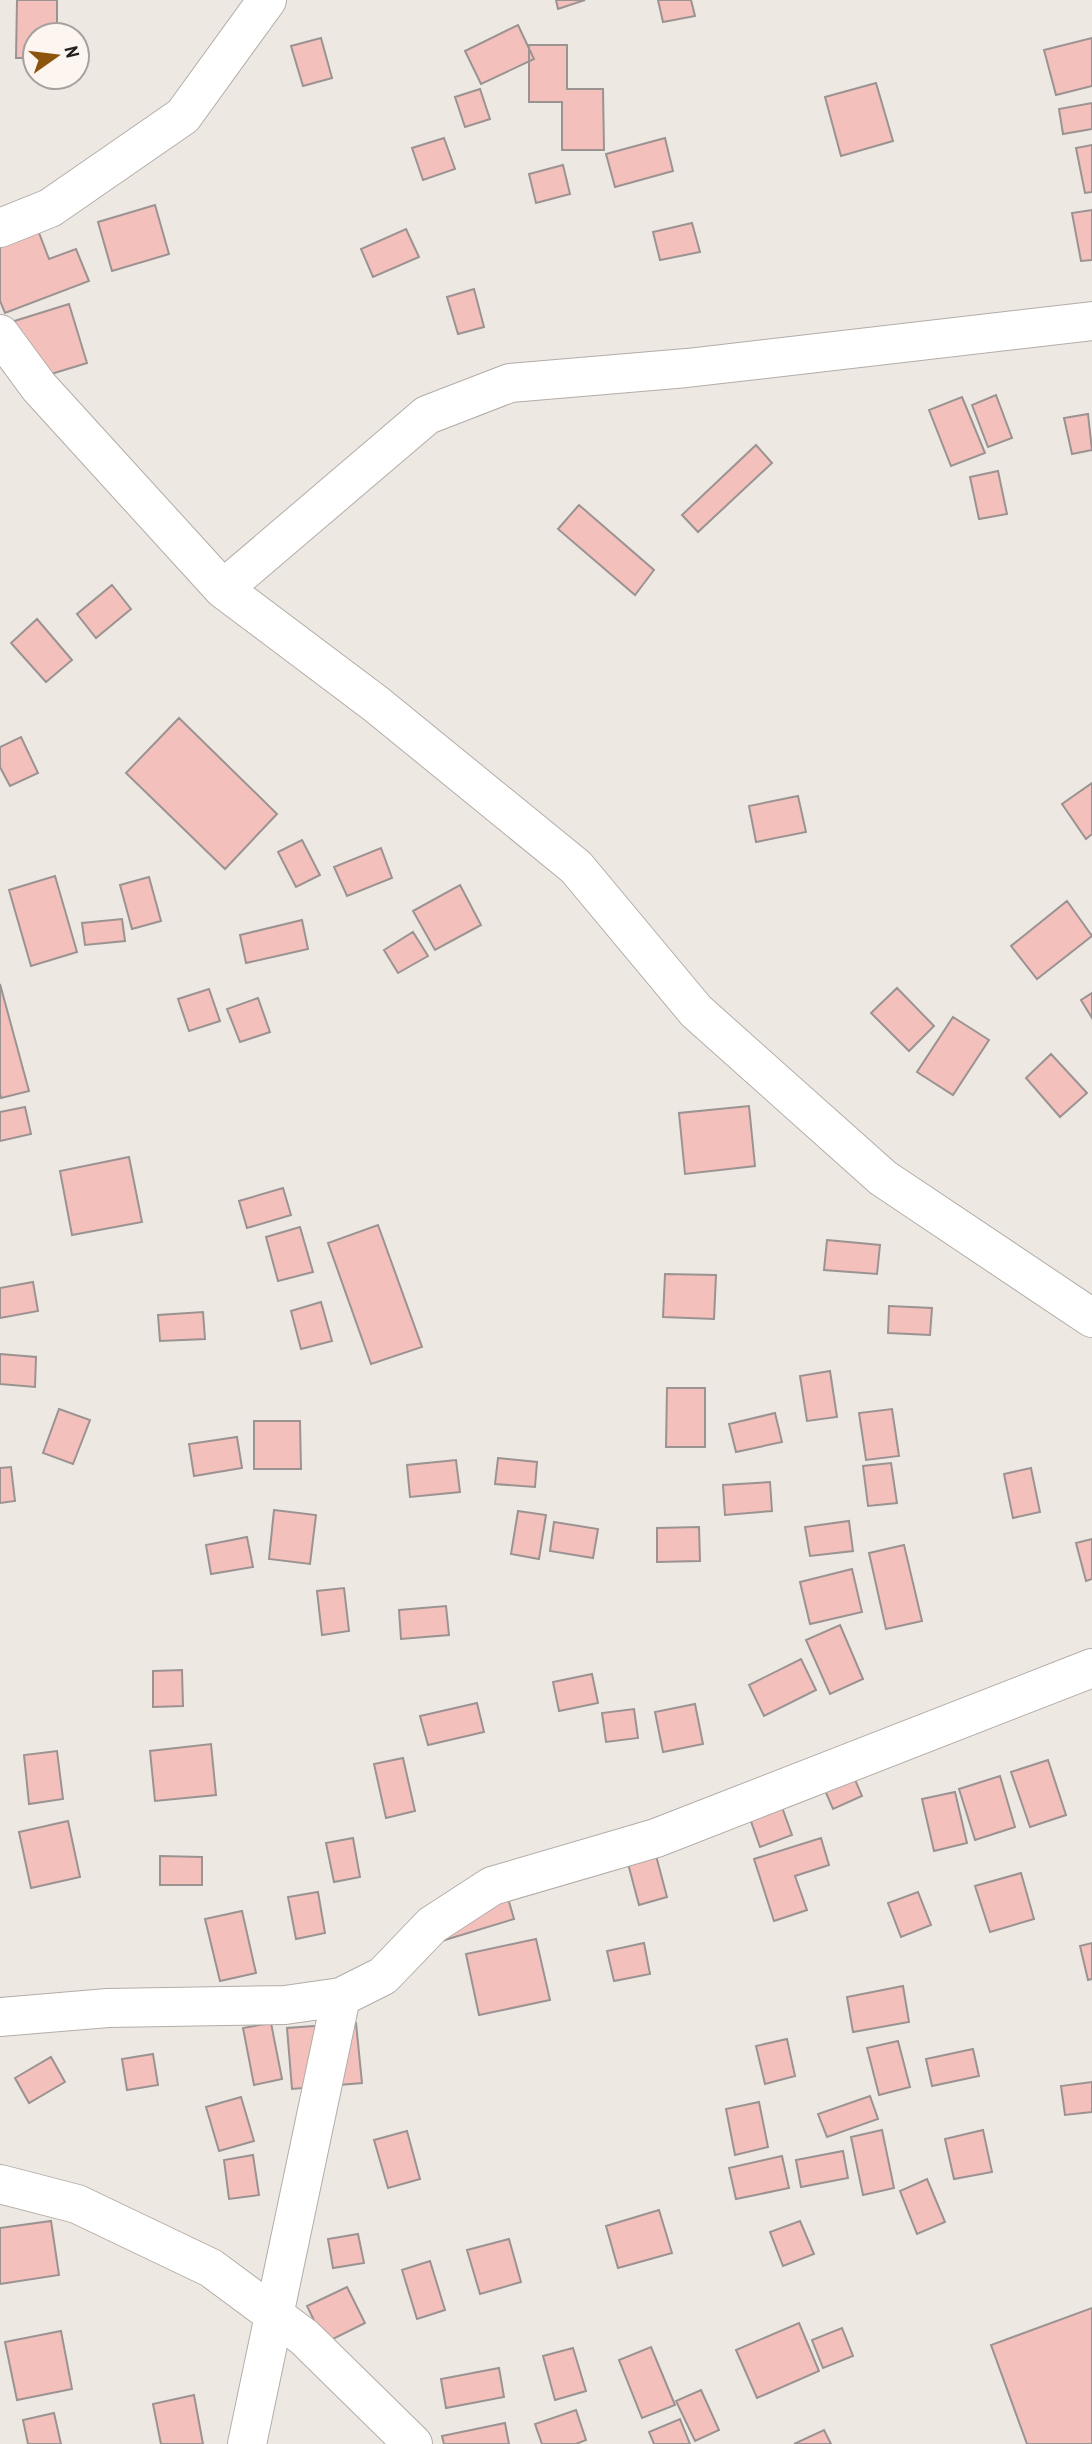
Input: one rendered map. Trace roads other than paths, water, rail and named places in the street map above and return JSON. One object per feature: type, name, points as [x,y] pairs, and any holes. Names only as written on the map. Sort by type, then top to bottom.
[{"type":"street","points":[[0,228],[50,208],[183,116],[267,0]]},
{"type":"street","points":[[223,589],[427,415],[510,383],[687,368],[1092,321]]},
{"type":"street","points":[[0,334],[39,387],[223,589],[376,704],[576,867],[696,1011],[883,1178],[1092,1318]]},
{"type":"street","points":[[0,2017],[108,2008],[285,2005],[341,1997],[383,1976],[432,1925],[492,1886],[656,1838],[1092,1668]]},
{"type":"street","points":[[247,2444],[341,1997]]},
{"type":"street","points":[[0,2184],[77,2204],[211,2268],[304,2337],[413,2444]]}]
